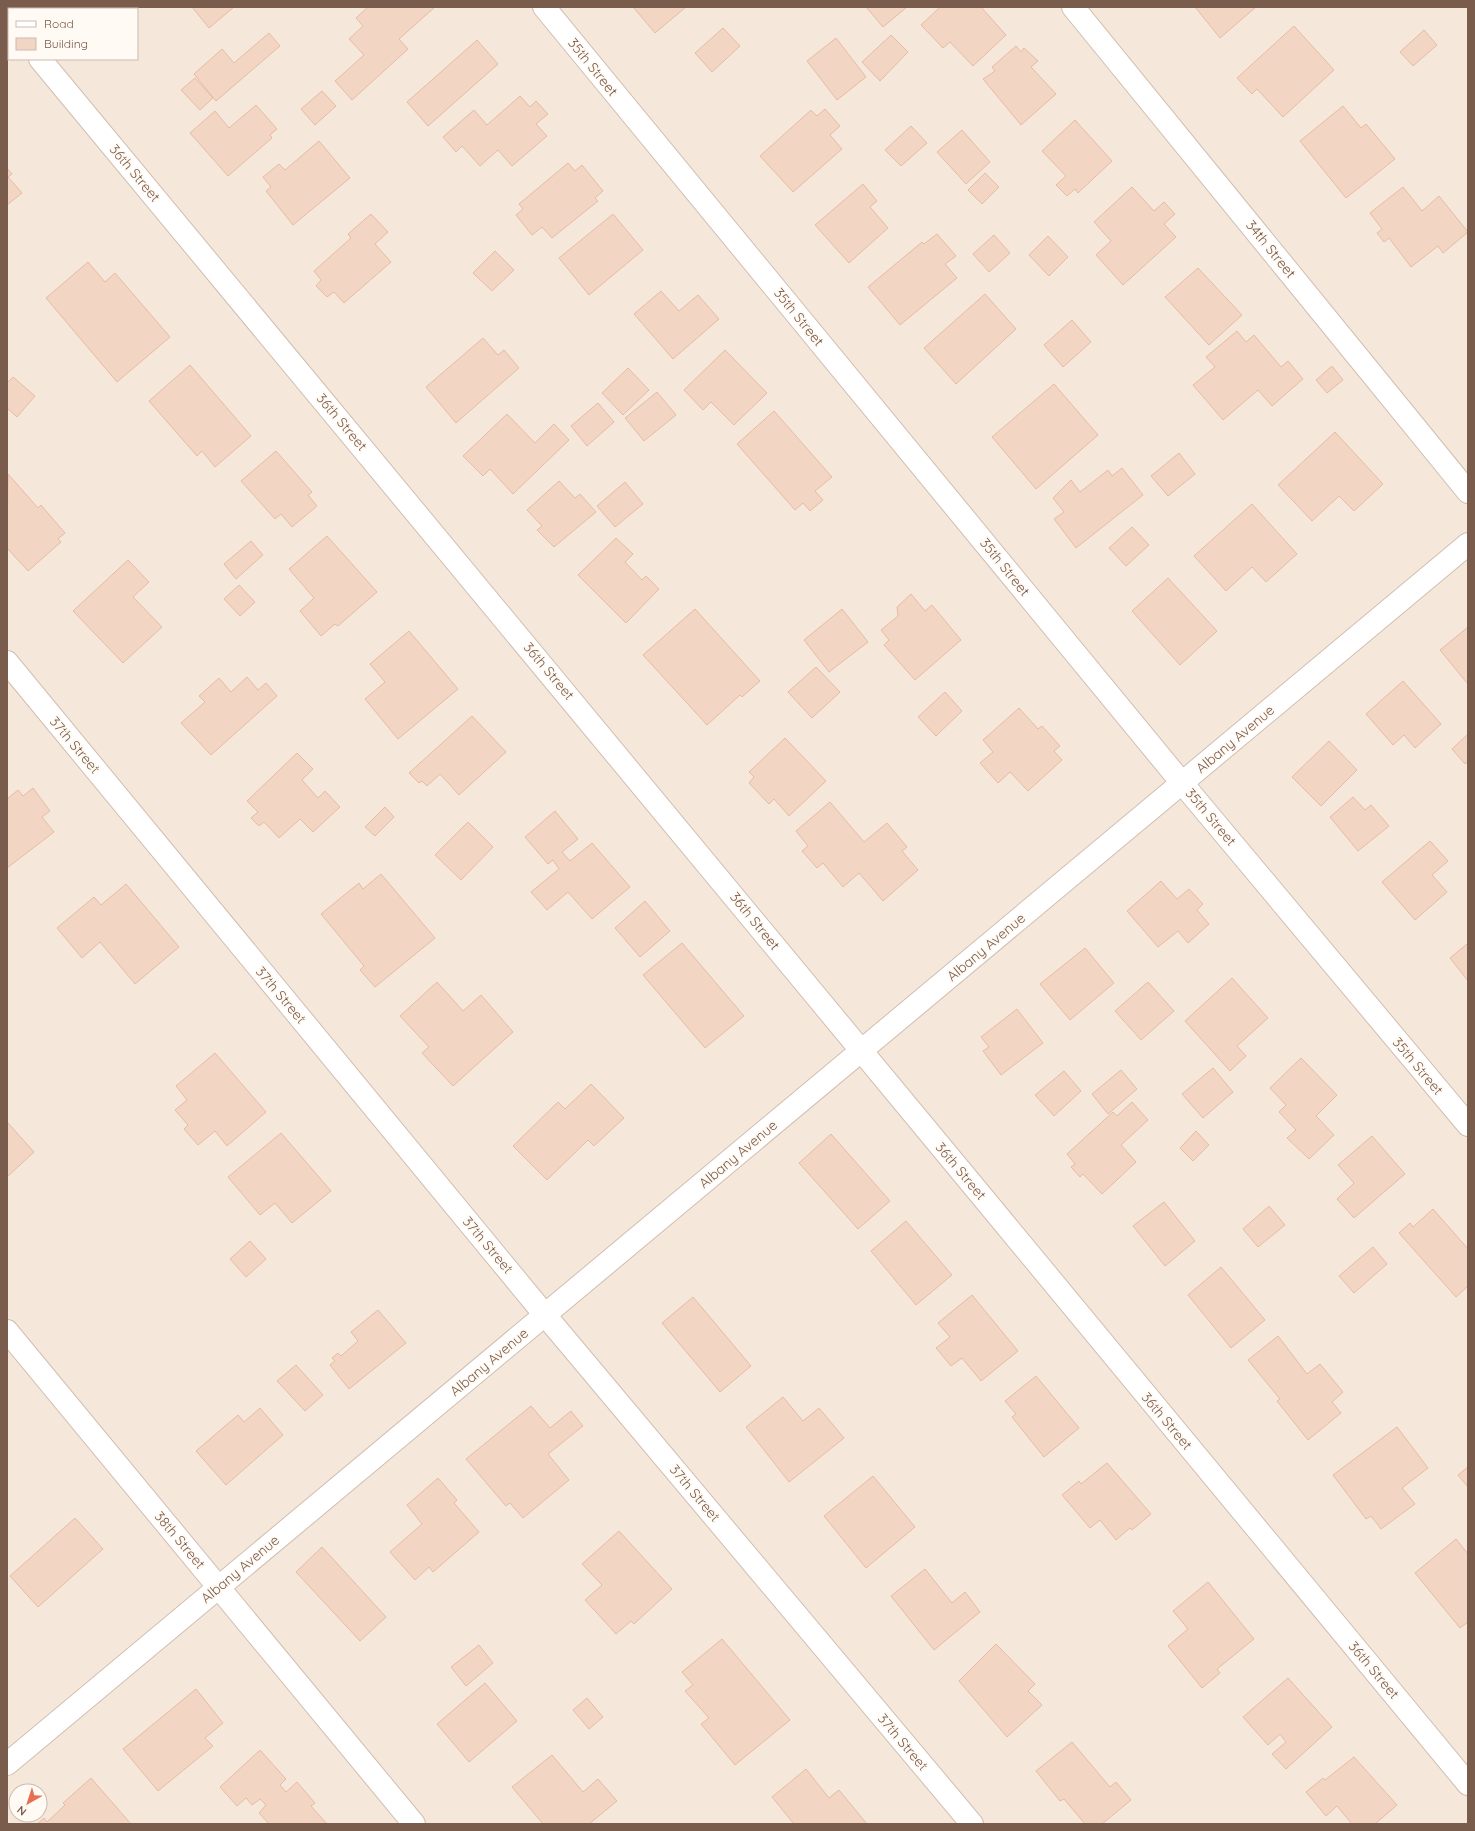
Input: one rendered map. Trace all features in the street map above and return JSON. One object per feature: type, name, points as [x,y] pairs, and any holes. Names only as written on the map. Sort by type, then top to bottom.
[{"type":"street","name":"35th Street","points":[[544,7],[1182,783],[1468,1125]]},
{"type":"street","name":"34th Street","points":[[1074,7],[1468,492]]},
{"type":"street","name":"36th Street","points":[[41,60],[569,696],[1468,1784]]},
{"type":"street","name":"Albany Avenue","points":[[7,1764],[1468,544]]},
{"type":"street","name":"37th Street","points":[[7,662],[546,1315],[972,1824]]},
{"type":"street","name":"38th Street","points":[[7,1331],[414,1824]]},
{"type":"shaded area","points":[[7,7],[1468,7],[1468,1824],[7,1824]]},
{"type":"building","points":[[192,7],[234,7],[209,28]]},
{"type":"building","points":[[368,7],[435,7],[399,39],[408,49],[352,100],[335,81],[364,55],[349,39],[363,26],[356,18]]},
{"type":"building","points":[[633,7],[686,7],[655,33]]},
{"type":"building","points":[[866,7],[907,7],[883,27]]},
{"type":"building","points":[[940,7],[981,7],[1006,35],[973,66],[950,42],[943,48],[921,25]]},
{"type":"building","points":[[1195,7],[1256,7],[1220,38]]},
{"type":"building","points":[[1294,26],[1334,70],[1283,117],[1257,89],[1252,94],[1237,78]]},
{"type":"building","points":[[723,28],[740,46],[712,72],[695,53]]},
{"type":"building","points":[[1424,30],[1437,45],[1413,66],[1400,52]]},
{"type":"building","points":[[269,33],[280,46],[216,101],[194,74],[222,49],[234,63]]},
{"type":"building","points":[[891,35],[908,52],[880,81],[862,62]]},
{"type":"building","points":[[836,38],[866,77],[837,100],[807,61]]},
{"type":"building","points":[[477,40],[498,64],[428,126],[407,102]]},
{"type":"building","points":[[1016,46],[1021,52],[1024,48],[1038,61],[1031,67],[1056,94],[1021,125],[983,79],[995,71],[992,67]]},
{"type":"building","points":[[195,78],[213,98],[200,110],[181,90]]},
{"type":"building","points":[[322,91],[336,106],[315,125],[301,109]]},
{"type":"building","points":[[520,96],[530,107],[536,101],[548,114],[536,124],[547,136],[512,166],[498,150],[480,166],[462,146],[456,152],[443,137],[474,110],[487,125]]},
{"type":"building","points":[[256,105],[277,129],[270,135],[272,138],[228,176],[190,133],[215,111],[229,128]]},
{"type":"building","points":[[1343,106],[1361,128],[1366,124],[1395,159],[1346,198],[1300,141]]},
{"type":"building","points":[[825,109],[840,126],[830,135],[842,149],[793,192],[760,156],[811,110],[817,116]]},
{"type":"building","points":[[1075,120],[1112,161],[1078,193],[1075,189],[1067,196],[1056,185],[1066,176],[1042,151]]},
{"type":"building","points":[[911,126],[927,143],[901,166],[885,150]]},
{"type":"building","points":[[962,130],[990,162],[966,184],[937,152]]},
{"type":"building","points":[[319,141],[350,178],[293,225],[266,191],[271,187],[263,177],[279,164],[285,170]]},
{"type":"building","points":[[568,163],[575,171],[582,165],[603,191],[595,198],[598,201],[552,238],[542,227],[532,235],[516,215],[523,209],[519,204]]},
{"type":"building","points":[[7,168],[12,174],[8,177],[22,193],[7,205]]},
{"type":"building","points":[[985,173],[999,187],[982,204],[968,190]]},
{"type":"building","points":[[863,184],[877,201],[870,207],[888,228],[849,263],[815,225]]},
{"type":"building","points":[[1132,187],[1154,211],[1164,202],[1175,214],[1164,224],[1176,237],[1123,285],[1096,255],[1111,241],[1094,222]]},
{"type":"building","points":[[1403,187],[1422,211],[1439,196],[1468,232],[1443,253],[1438,246],[1411,267],[1389,238],[1384,242],[1377,233],[1382,229],[1370,213]]},
{"type":"building","points":[[371,214],[388,232],[375,244],[391,262],[344,303],[334,292],[327,297],[316,286],[321,280],[314,271],[351,238],[348,234]]},
{"type":"building","points":[[613,214],[643,250],[589,295],[559,258]]},
{"type":"building","points":[[937,234],[956,256],[945,264],[957,278],[900,325],[868,287],[922,242],[924,244]]},
{"type":"building","points":[[994,235],[1010,253],[989,272],[973,254]]},
{"type":"building","points":[[1048,236],[1068,257],[1049,276],[1029,255]]},
{"type":"building","points":[[495,251],[514,270],[492,291],[473,273]]},
{"type":"building","points":[[88,262],[105,282],[115,273],[170,337],[117,382],[46,298]]},
{"type":"building","points":[[1198,268],[1242,315],[1209,345],[1165,297]]},
{"type":"building","points":[[661,291],[679,311],[698,295],[719,319],[673,359],[634,314]]},
{"type":"building","points":[[985,294],[1016,329],[956,384],[924,348]]},
{"type":"building","points":[[1072,320],[1091,342],[1063,367],[1044,345]]},
{"type":"building","points":[[1237,331],[1246,342],[1254,335],[1281,367],[1288,361],[1303,379],[1272,406],[1258,390],[1223,420],[1193,385],[1215,367],[1206,357]]},
{"type":"building","points":[[483,338],[498,355],[504,350],[519,368],[456,423],[426,387]]},
{"type":"building","points":[[725,350],[767,393],[734,425],[711,402],[703,410],[684,390]]},
{"type":"building","points":[[190,365],[251,436],[215,467],[202,451],[197,456],[149,401]]},
{"type":"building","points":[[1332,366],[1343,380],[1327,393],[1316,380]]},
{"type":"building","points":[[628,368],[649,390],[623,415],[602,393]]},
{"type":"building","points":[[13,377],[35,396],[17,417],[7,408],[7,383]]},
{"type":"building","points":[[1054,384],[1098,435],[1036,489],[992,437]]},
{"type":"building","points":[[657,392],[676,415],[644,441],[625,418]]},
{"type":"building","points":[[598,403],[614,422],[587,446],[571,426]]},
{"type":"building","points":[[774,411],[832,477],[815,491],[823,500],[810,511],[803,503],[795,510],[737,444]]},
{"type":"building","points":[[507,414],[535,443],[554,424],[569,440],[513,494],[490,469],[483,476],[463,456]]},
{"type":"building","points":[[1335,432],[1383,484],[1354,511],[1339,496],[1312,521],[1278,485]]},
{"type":"building","points":[[276,451],[312,492],[308,495],[317,506],[292,527],[281,514],[275,519],[241,481]]},
{"type":"building","points":[[1179,453],[1195,474],[1168,496],[1151,476]]},
{"type":"building","points":[[1122,468],[1143,495],[1076,548],[1054,519],[1064,512],[1053,498],[1071,480],[1080,492],[1108,470],[1112,476]]},
{"type":"building","points":[[8,474],[38,508],[41,505],[65,533],[58,539],[61,542],[28,571],[7,548]]},
{"type":"building","points":[[559,481],[575,498],[580,494],[596,512],[554,547],[537,530],[542,526],[527,510]]},
{"type":"building","points":[[625,482],[643,504],[615,527],[597,506]]},
{"type":"building","points":[[1252,504],[1297,554],[1266,582],[1252,567],[1226,591],[1194,556]]},
{"type":"building","points":[[1132,527],[1149,545],[1126,566],[1109,548]]},
{"type":"building","points":[[327,536],[377,592],[338,626],[335,624],[321,636],[300,611],[314,598],[289,569]]},
{"type":"building","points":[[616,538],[633,554],[625,562],[642,580],[646,576],[659,589],[626,623],[578,575]]},
{"type":"building","points":[[251,541],[263,555],[236,579],[224,564]]},
{"type":"building","points":[[128,560],[149,582],[133,597],[162,627],[123,663],[73,611]]},
{"type":"building","points":[[1168,578],[1217,631],[1180,665],[1132,611]]},
{"type":"building","points":[[239,585],[255,602],[240,616],[224,599]]},
{"type":"building","points":[[911,594],[925,611],[932,605],[961,640],[915,680],[884,645],[889,640],[881,630],[898,616],[897,607]]},
{"type":"building","points":[[695,609],[760,681],[742,697],[740,695],[707,725],[643,655]]},
{"type":"building","points":[[842,609],[868,642],[829,672],[804,640]]},
{"type":"building","points":[[1468,627],[1468,682],[1467,683],[1440,650]]},
{"type":"building","points":[[409,631],[458,689],[398,739],[365,699],[385,682],[370,664]]},
{"type":"building","points":[[816,667],[840,692],[812,718],[788,692]]},
{"type":"building","points":[[247,677],[258,690],[266,683],[277,696],[211,755],[181,723],[205,702],[199,696],[219,678],[231,692]]},
{"type":"building","points":[[1403,681],[1441,724],[1415,748],[1404,735],[1393,745],[1366,714]]},
{"type":"building","points":[[945,692],[962,711],[936,736],[918,717]]},
{"type":"building","points":[[1019,708],[1038,729],[1042,726],[1060,746],[1054,751],[1062,760],[1028,791],[1010,772],[998,783],[980,763],[993,752],[983,740]]},
{"type":"building","points":[[472,716],[506,752],[459,795],[440,774],[427,786],[422,781],[419,783],[409,773]]},
{"type":"building","points":[[1468,734],[1468,761],[1465,764],[1452,749]]},
{"type":"building","points":[[785,738],[826,781],[789,816],[774,799],[769,804],[749,783],[754,777],[749,772]]},
{"type":"building","points":[[1329,741],[1357,770],[1321,806],[1292,777]]},
{"type":"building","points":[[297,753],[313,769],[302,780],[318,798],[325,791],[340,807],[313,832],[300,819],[279,838],[264,822],[259,826],[251,818],[258,812],[247,801]]},
{"type":"building","points":[[33,788],[50,811],[42,817],[54,832],[7,868],[7,799],[18,790],[23,796]]},
{"type":"building","points":[[1353,797],[1365,810],[1371,805],[1389,826],[1358,851],[1330,817]]},
{"type":"building","points":[[830,802],[864,842],[887,823],[907,847],[902,851],[918,870],[883,901],[859,873],[843,887],[823,863],[817,868],[802,851],[808,846],[796,831]]},
{"type":"building","points":[[385,807],[394,817],[375,836],[365,827]]},
{"type":"building","points":[[555,811],[578,839],[562,852],[570,861],[592,843],[630,887],[592,919],[568,892],[547,910],[531,892],[559,869],[553,860],[548,864],[525,837]]},
{"type":"building","points":[[468,822],[493,847],[461,880],[435,855]]},
{"type":"building","points":[[1430,841],[1448,861],[1432,875],[1447,892],[1415,920],[1382,882]]},
{"type":"building","points":[[381,874],[435,938],[375,987],[360,970],[364,966],[321,914],[359,883],[363,889]]},
{"type":"building","points":[[1161,881],[1177,899],[1189,889],[1203,904],[1197,910],[1209,924],[1188,943],[1178,931],[1158,947],[1127,911]]},
{"type":"building","points":[[126,884],[179,947],[135,984],[100,942],[82,958],[57,928],[94,897],[101,905]]},
{"type":"building","points":[[645,901],[670,931],[640,957],[615,928]]},
{"type":"building","points":[[682,943],[744,1016],[705,1048],[643,975]]},
{"type":"building","points":[[1468,943],[1468,981],[1450,958]]},
{"type":"building","points":[[1085,948],[1114,983],[1070,1020],[1040,984]]},
{"type":"building","points":[[1232,978],[1268,1018],[1237,1046],[1246,1056],[1230,1071],[1185,1021]]},
{"type":"building","points":[[437,982],[463,1011],[481,995],[513,1032],[453,1086],[422,1053],[429,1047],[400,1016]]},
{"type":"building","points":[[1148,982],[1174,1011],[1141,1040],[1115,1011]]},
{"type":"building","points":[[1017,1009],[1043,1043],[1001,1075],[983,1051],[989,1047],[981,1037]]},
{"type":"building","points":[[215,1053],[266,1112],[227,1146],[215,1131],[198,1145],[184,1129],[188,1125],[175,1110],[187,1100],[176,1086]]},
{"type":"building","points":[[1301,1058],[1337,1095],[1316,1116],[1334,1135],[1309,1159],[1287,1138],[1296,1130],[1279,1112],[1286,1105],[1270,1088]]},
{"type":"building","points":[[1213,1068],[1233,1092],[1203,1118],[1182,1094]]},
{"type":"building","points":[[1121,1070],[1137,1089],[1108,1114],[1092,1094]]},
{"type":"building","points":[[1064,1071],[1081,1091],[1054,1116],[1035,1095]]},
{"type":"building","points":[[591,1084],[624,1118],[594,1146],[588,1140],[547,1180],[513,1146],[558,1102],[565,1109]]},
{"type":"building","points":[[1132,1102],[1148,1120],[1121,1145],[1136,1162],[1102,1194],[1083,1174],[1080,1177],[1071,1167],[1075,1164],[1067,1154],[1113,1112],[1117,1116]]},
{"type":"building","points":[[7,1122],[34,1152],[7,1177]]},
{"type":"building","points":[[1196,1131],[1209,1145],[1193,1161],[1180,1148]]},
{"type":"building","points":[[281,1133],[331,1191],[292,1223],[275,1203],[260,1215],[228,1177]]},
{"type":"building","points":[[831,1134],[890,1201],[858,1229],[799,1163]]},
{"type":"building","points":[[1372,1136],[1405,1174],[1354,1218],[1337,1199],[1354,1183],[1338,1165]]},
{"type":"building","points":[[1164,1202],[1195,1241],[1165,1266],[1133,1226]]},
{"type":"building","points":[[1269,1206],[1285,1225],[1258,1247],[1243,1229]]},
{"type":"building","points":[[1433,1209],[1468,1249],[1468,1286],[1456,1297],[1399,1233],[1410,1223],[1413,1227]]},
{"type":"building","points":[[906,1221],[952,1275],[916,1305],[871,1251]]},
{"type":"building","points":[[250,1241],[266,1259],[246,1277],[230,1259]]},
{"type":"building","points":[[1373,1247],[1387,1264],[1354,1293],[1339,1276]]},
{"type":"building","points":[[1221,1267],[1265,1320],[1231,1348],[1188,1295]]},
{"type":"building","points":[[972,1295],[1018,1351],[981,1381],[962,1358],[951,1366],[936,1348],[950,1337],[938,1323]]},
{"type":"building","points":[[693,1297],[751,1366],[720,1392],[662,1323]]},
{"type":"building","points":[[378,1310],[406,1343],[349,1389],[330,1365],[335,1361],[332,1358],[338,1353],[341,1356],[358,1341],[351,1332]]},
{"type":"building","points":[[1278,1336],[1307,1374],[1320,1364],[1343,1392],[1332,1402],[1341,1413],[1308,1440],[1277,1401],[1280,1399],[1248,1360]]},
{"type":"building","points":[[296,1365],[323,1395],[305,1411],[277,1381]]},
{"type":"building","points":[[1036,1376],[1079,1428],[1044,1457],[1012,1417],[1016,1414],[1005,1401]]},
{"type":"building","points":[[783,1397],[803,1421],[819,1408],[844,1438],[789,1482],[746,1427]]},
{"type":"building","points":[[531,1406],[550,1428],[571,1411],[583,1426],[548,1454],[569,1480],[523,1518],[510,1503],[506,1506],[466,1459]]},
{"type":"building","points":[[260,1408],[283,1435],[226,1485],[196,1451],[238,1415],[244,1422]]},
{"type":"building","points":[[1397,1427],[1428,1468],[1402,1488],[1415,1504],[1381,1529],[1371,1516],[1366,1519],[1333,1475]]},
{"type":"building","points":[[1107,1463],[1151,1514],[1132,1530],[1130,1528],[1116,1540],[1100,1520],[1090,1528],[1062,1495],[1079,1481],[1081,1484]]},
{"type":"building","points":[[1468,1467],[1468,1487],[1458,1475]]},
{"type":"building","points":[[873,1476],[915,1527],[866,1568],[824,1516]]},
{"type":"building","points":[[438,1478],[457,1500],[454,1503],[479,1532],[433,1572],[429,1567],[415,1580],[390,1552],[422,1524],[407,1505]]},
{"type":"building","points":[[75,1518],[103,1549],[38,1607],[10,1576]]},
{"type":"building","points":[[619,1531],[672,1589],[634,1624],[631,1621],[616,1634],[585,1600],[602,1585],[582,1564]]},
{"type":"building","points":[[1456,1539],[1468,1554],[1468,1622],[1460,1628],[1415,1573]]},
{"type":"building","points":[[322,1547],[386,1617],[360,1641],[296,1572]]},
{"type":"building","points":[[925,1569],[952,1603],[965,1592],[980,1612],[934,1650],[891,1596]]},
{"type":"building","points":[[1208,1582],[1254,1639],[1217,1669],[1220,1673],[1202,1688],[1168,1646],[1188,1629],[1173,1611]]},
{"type":"building","points":[[722,1639],[790,1720],[735,1765],[701,1724],[709,1718],[685,1691],[693,1685],[682,1672]]},
{"type":"building","points":[[996,1644],[1035,1684],[1028,1691],[1042,1705],[1007,1737],[959,1681]]},
{"type":"building","points":[[479,1645],[493,1663],[466,1686],[451,1667]]},
{"type":"building","points":[[1288,1678],[1332,1727],[1286,1769],[1272,1754],[1286,1742],[1280,1734],[1268,1745],[1243,1717]]},
{"type":"building","points":[[485,1683],[517,1721],[469,1762],[437,1724]]},
{"type":"building","points":[[196,1689],[223,1723],[205,1738],[213,1746],[158,1791],[123,1749]]},
{"type":"building","points":[[587,1698],[603,1717],[589,1729],[573,1710]]},
{"type":"building","points":[[1072,1742],[1110,1787],[1116,1782],[1131,1800],[1102,1824],[1085,1824],[1064,1799],[1060,1801],[1036,1771]]},
{"type":"building","points":[[260,1750],[286,1779],[280,1785],[286,1792],[297,1782],[315,1803],[311,1806],[327,1824],[269,1824],[259,1813],[266,1805],[260,1799],[252,1805],[246,1798],[237,1806],[220,1787]]},
{"type":"building","points":[[552,1755],[583,1792],[598,1779],[617,1801],[589,1824],[543,1824],[512,1787]]},
{"type":"building","points":[[1354,1757],[1397,1805],[1375,1824],[1352,1824],[1337,1806],[1326,1816],[1306,1792],[1323,1778],[1325,1780]]},
{"type":"building","points":[[806,1769],[829,1798],[839,1790],[867,1824],[794,1824],[772,1797]]},
{"type":"building","points":[[91,1778],[131,1824],[37,1824],[48,1823],[48,1821],[65,1805],[63,1803]]}]
